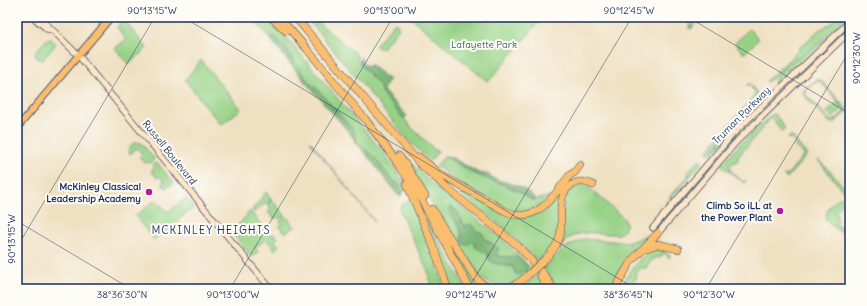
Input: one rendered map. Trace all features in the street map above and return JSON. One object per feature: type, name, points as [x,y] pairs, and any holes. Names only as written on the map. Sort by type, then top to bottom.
[{"type":"highway","points":[[271,17],[307,49]]},
{"type":"highway","points":[[279,17],[406,165],[448,235],[480,281],[493,288],[504,289],[516,285],[545,259],[555,248],[560,238],[562,200],[565,191],[571,185],[578,182],[586,182],[593,185]]},
{"type":"highway","points":[[295,17],[420,164],[503,233],[530,258],[542,271],[554,289]]},
{"type":"highway","points":[[301,17],[317,42]]},
{"type":"highway","points":[[366,119],[420,197],[470,289]]},
{"type":"highway","points":[[398,139],[444,176],[505,211],[515,215],[526,215],[537,211],[553,196],[580,165]]},
{"type":"highway","points":[[397,162],[424,222],[448,289]]},
{"type":"highway","points":[[615,289],[626,268],[656,230]]},
{"type":"highway","points":[[639,252],[656,244],[678,249]]},
{"type":"highway","points":[[530,258],[547,289]]},
{"type":"main road","name":"Russell Boulevard","points":[[33,17],[47,29],[52,30]]},
{"type":"main road","name":"Russell Boulevard","points":[[39,17],[50,26],[52,30],[78,55],[271,289]]},
{"type":"main road","points":[[17,128],[111,17]]},
{"type":"main road","name":"Truman Parkway","points":[[656,230],[733,134],[850,21]]},
{"type":"main road","name":"Truman Parkway","points":[[656,230],[740,138],[850,31]]},
{"type":"green space","points":[[252,17],[268,17],[274,23],[387,157],[407,188],[400,197],[398,195],[401,194],[398,183],[391,179],[373,156],[357,142],[353,130],[318,90],[310,84],[285,47],[274,36],[269,37]]},
{"type":"green space","points":[[306,17],[316,17],[316,21],[356,54],[360,64],[380,86],[381,92],[412,128],[435,150],[438,151],[430,161],[405,136]]},
{"type":"green space","name":"Lafayette Park","points":[[410,17],[543,17],[490,80],[487,81]]},
{"type":"green space","points":[[681,17],[698,17],[699,20],[690,30],[692,26],[688,28],[690,25]]},
{"type":"green space","points":[[838,17],[847,17],[808,51],[789,62],[773,78],[767,82],[766,81],[819,30],[832,23]]},
{"type":"green space","points":[[850,17],[823,44],[774,87],[775,79],[784,68],[811,50]]},
{"type":"green space","points":[[123,19],[147,48],[129,64],[115,48],[126,40],[117,27]]},
{"type":"green space","points":[[394,23],[396,23],[399,28],[382,48],[378,48],[376,46],[378,42]]},
{"type":"green space","points":[[850,24],[850,28],[781,93]]},
{"type":"green space","points":[[749,29],[759,39],[745,53],[743,53],[735,43]]},
{"type":"green space","points":[[274,36],[285,47],[310,84],[318,90],[353,130],[357,142],[373,156],[391,179],[398,183],[402,189],[401,194],[398,195],[343,125],[306,83],[269,37]]},
{"type":"green space","points":[[47,39],[51,39],[56,44],[42,61],[36,57],[35,52]]},
{"type":"green space","points":[[361,57],[361,61],[364,64],[368,66],[371,65],[389,80],[383,90],[407,116],[404,119],[381,92],[380,86],[360,64]]},
{"type":"green space","points":[[201,60],[241,109],[221,125],[185,80]]},
{"type":"green space","points":[[817,79],[822,81],[846,108],[846,112],[834,123],[829,122],[803,94],[805,89]],"holes":[[[816,81],[821,82],[844,108],[844,112],[834,121],[830,120],[805,94],[805,91]]]},
{"type":"green space","points":[[749,83],[758,94],[754,105],[745,116],[725,134],[710,154],[707,151],[756,93],[749,85],[746,86]]},
{"type":"green space","points":[[759,100],[763,101],[713,153],[725,136],[740,123]]},
{"type":"green space","points":[[837,102],[843,108],[833,118],[827,112]]},
{"type":"green space","points":[[763,107],[739,132],[665,221],[726,145]]},
{"type":"green space","points":[[775,114],[785,128],[782,132],[773,119],[770,119],[738,157],[738,160],[732,163],[729,167],[731,168],[730,170],[743,182],[746,180],[744,183],[721,165],[736,148],[771,115]]},
{"type":"green space","points":[[791,135],[807,155],[787,178],[783,175],[786,176],[804,155],[794,146],[796,144],[791,138],[788,139]]},
{"type":"green space","points":[[134,142],[141,143],[154,158],[153,161],[145,164],[139,157],[142,154],[137,148],[130,154],[128,150]]},
{"type":"green space","points":[[310,142],[311,142],[375,222]]},
{"type":"green space","points":[[399,151],[431,183],[500,237],[532,269],[513,283],[501,286],[494,285],[479,277],[437,214],[421,184]],"holes":[[[454,218],[461,219],[466,227],[480,232],[483,238],[493,244],[498,256],[516,256],[522,272],[520,274],[515,273],[513,267],[494,263],[488,258],[487,253],[472,242],[468,245],[462,242],[462,232]]]},
{"type":"green space","points":[[445,156],[473,173],[519,191],[529,199],[535,200],[550,196],[535,210],[517,214],[469,189],[436,166]]},
{"type":"green space","points":[[445,156],[451,157],[479,173],[487,174],[495,179],[524,189],[536,199],[532,200],[519,191],[473,173]]},
{"type":"green space","points":[[699,159],[702,162],[670,199],[670,196],[689,176],[687,173]]},
{"type":"green space","points":[[818,160],[842,185],[850,200]]},
{"type":"green space","points":[[155,163],[158,164],[174,183],[167,188],[162,184],[164,182],[160,176],[157,178],[151,171],[154,168],[152,166]]},
{"type":"green space","points":[[440,177],[515,217],[548,204],[561,193],[560,229],[556,244],[539,262],[513,236]]},
{"type":"green space","points":[[585,184],[619,214],[624,219],[625,223],[627,223],[624,230],[619,234],[582,233],[568,239],[561,245],[559,244],[564,198],[572,187]]},
{"type":"green space","points":[[266,192],[270,198],[269,205],[266,203],[254,212],[252,210]]},
{"type":"green space","points":[[840,197],[844,202],[835,212],[838,214],[836,217],[839,220],[836,223],[846,233],[849,235],[850,234],[849,240],[825,218],[829,207]]},
{"type":"green space","points":[[186,198],[194,207],[154,240],[135,216],[156,200],[168,212]]},
{"type":"green space","points":[[271,199],[285,215],[279,219],[277,217],[274,219],[268,212],[271,209],[269,206]]},
{"type":"green space","points":[[412,199],[445,289],[434,289],[428,278],[430,276],[399,209],[406,201]]},
{"type":"green space","points":[[450,206],[457,211],[466,228],[467,224],[472,225],[476,231],[484,235],[484,239],[498,248],[499,250],[496,253],[498,256],[516,257],[523,261],[527,266],[526,271],[518,275],[515,273],[513,267],[491,262],[487,253],[475,247],[475,244],[470,242],[468,246],[462,242],[461,233],[457,223],[448,210]]},
{"type":"green space","points":[[250,211],[271,236],[274,234],[278,238],[275,241],[279,246],[275,250],[266,239],[255,248],[258,252],[252,257],[232,233]]},
{"type":"green space","points":[[424,215],[466,289],[451,289],[444,265]]},
{"type":"green space","points":[[286,216],[295,227],[285,233],[279,226],[282,224],[280,221]]},
{"type":"green space","points":[[647,235],[649,237],[626,261],[610,289],[558,289],[543,268],[566,247],[584,239],[623,242],[635,240]]},
{"type":"green space","points":[[451,244],[487,289],[474,289],[449,245]]},
{"type":"green space","points":[[656,248],[663,250],[671,256],[669,258],[664,253],[660,258],[658,257],[652,260],[645,269],[642,267],[635,275],[637,278],[631,285],[635,288],[620,289],[640,259],[650,250]]},
{"type":"green space","points":[[537,274],[544,289],[522,289]]},
{"type":"place","name":"McKinley Classical Leadership Academy","points":[[149,192]]},
{"type":"place","name":"Climb So iLL at the Power Plant","points":[[780,211]]},
{"type":"district","name":"MCKINLEY HEIGHTS","points":[[211,230]]}]
